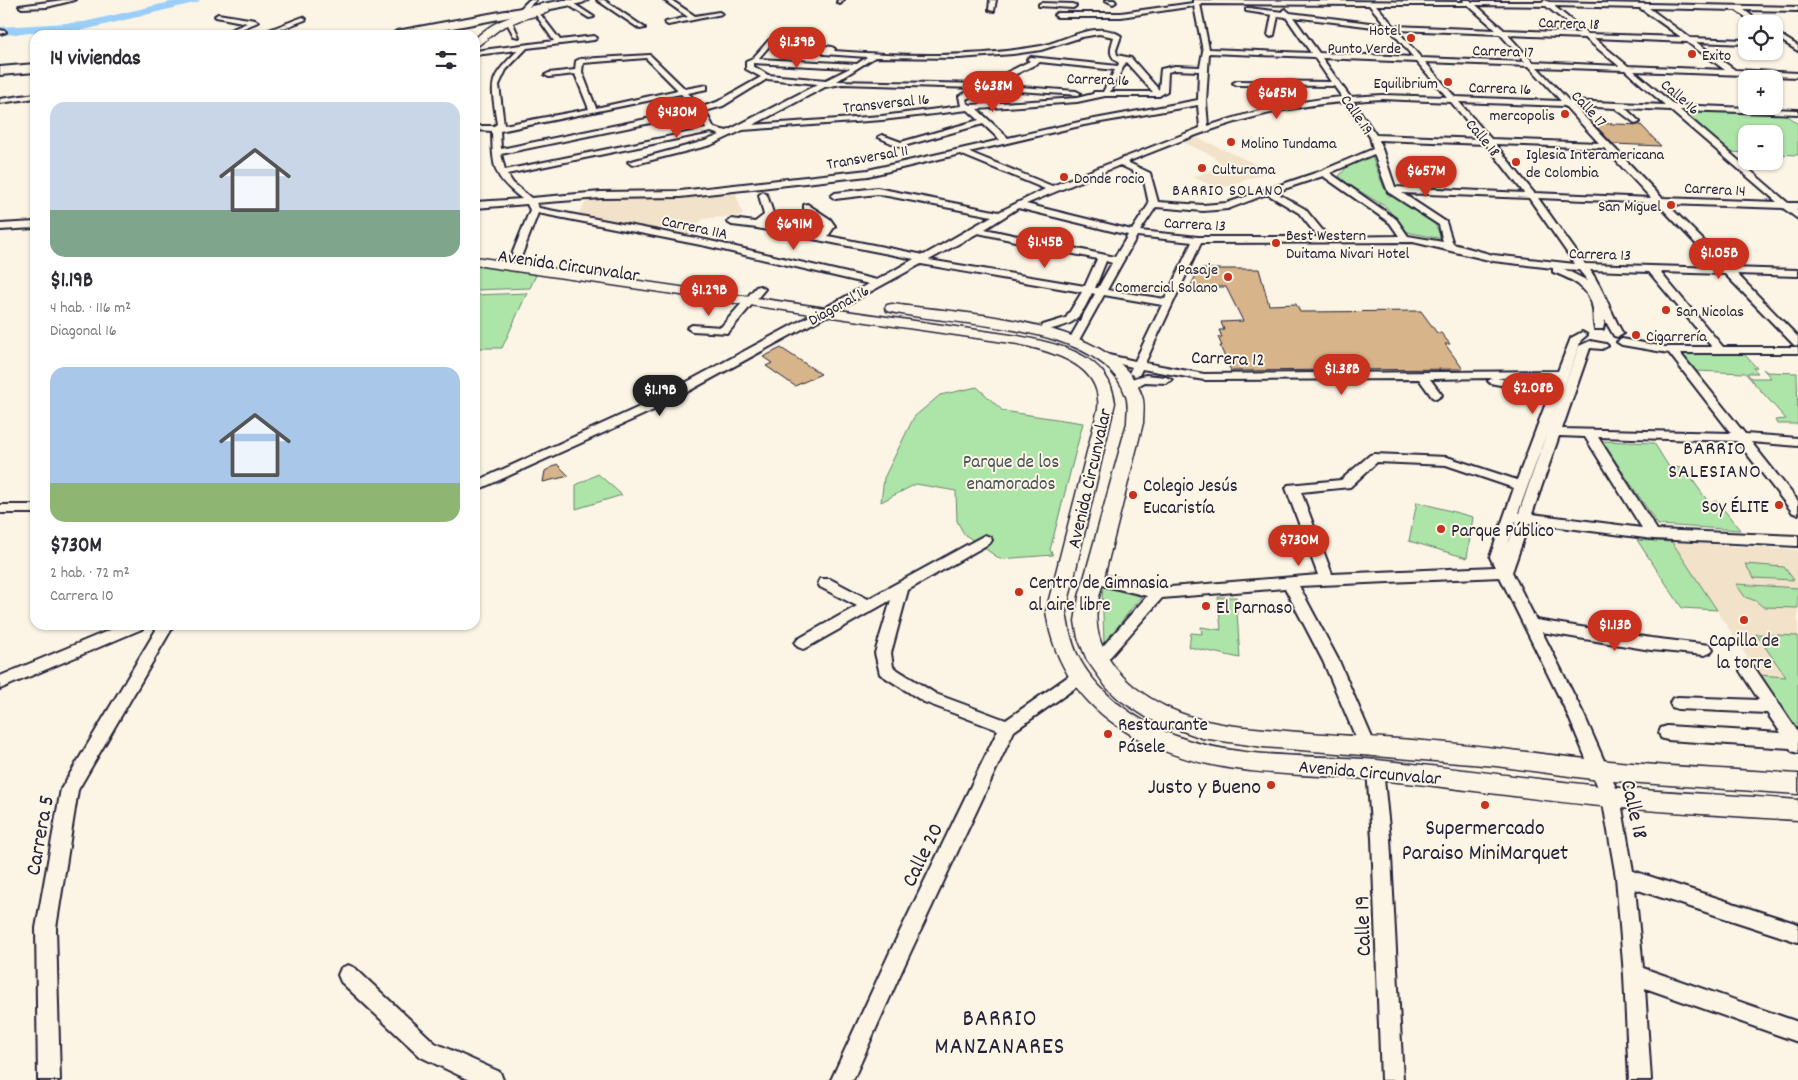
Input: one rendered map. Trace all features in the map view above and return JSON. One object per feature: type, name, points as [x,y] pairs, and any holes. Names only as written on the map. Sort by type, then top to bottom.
[{"type":"highway","points":[[423,30],[540,7],[600,0]]},
{"type":"highway","points":[[470,21],[509,19],[540,7]]},
{"type":"highway","points":[[470,21],[481,23],[485,26]]},
{"type":"highway","points":[[0,71],[30,68]]},
{"type":"main road","points":[[480,40],[521,11]]},
{"type":"main road","points":[[479,30],[485,26],[509,19]]},
{"type":"main road","name":"Avenida Circunvalar","points":[[480,252],[756,295],[827,311],[1042,345],[1066,352],[1091,369],[1101,382],[1107,403],[1084,506],[1056,611],[1057,628],[1062,645],[1079,678],[1094,695],[1113,712],[1165,742],[1199,754],[1256,761],[1375,770],[1612,797],[1798,810]]},
{"type":"main road","name":"Avenida Circunvalar","points":[[480,261],[756,295],[845,301],[1026,326],[1074,340],[1104,357],[1123,375],[1130,386],[1134,398],[1135,422],[1085,619],[1089,642],[1098,661],[1114,681],[1130,696],[1172,720],[1196,728],[1253,737],[1368,748],[1482,755],[1600,770],[1798,784]]},
{"type":"main road","points":[[1066,573],[1094,578]]},
{"type":"street","points":[[22,6],[47,5],[72,0]]},
{"type":"street","points":[[600,0],[642,28]]},
{"type":"street","points":[[668,1],[678,0]]},
{"type":"street","points":[[992,10],[993,0]]},
{"type":"street","name":"Carrera 18","points":[[1184,0],[1288,16],[1394,28],[1738,42]]},
{"type":"street","points":[[1634,0],[1738,76]]},
{"type":"street","points":[[1725,0],[1747,15]]},
{"type":"street","points":[[668,1],[695,19]]},
{"type":"street","points":[[1057,15],[1121,15],[1196,2],[1335,1],[1546,2],[1798,10]]},
{"type":"street","name":"Calle 18","points":[[1369,1],[1394,28],[1532,196],[1594,283],[1606,307],[1619,341]]},
{"type":"street","points":[[577,2],[591,17]]},
{"type":"street","points":[[1196,2],[1206,51],[1203,69],[1202,102],[1204,129]]},
{"type":"street","name":"Calle 19","points":[[1277,2],[1338,84],[1374,137],[1392,190]]},
{"type":"street","name":"Calle 17","points":[[1468,2],[1502,33],[1565,104],[1798,343]]},
{"type":"street","name":"Calle 16","points":[[1546,2],[1672,107],[1798,216]]},
{"type":"street","points":[[1041,5],[1073,6]]},
{"type":"street","points":[[1321,6],[1341,23]]},
{"type":"street","points":[[540,7],[558,42]]},
{"type":"street","points":[[686,12],[707,9]]},
{"type":"street","points":[[668,23],[719,14]]},
{"type":"street","points":[[1271,35],[1274,14]]},
{"type":"street","points":[[218,16],[255,22],[234,30]]},
{"type":"street","points":[[272,30],[302,19]]},
{"type":"street","points":[[509,19],[517,36]]},
{"type":"street","points":[[824,52],[925,58],[991,54],[1043,48],[1092,33],[1106,32],[1118,36],[1113,50],[1114,56],[1123,63],[1105,94]]},
{"type":"street","points":[[480,52],[594,38]]},
{"type":"street","points":[[1783,39],[1798,50]]},
{"type":"street","points":[[750,61],[755,59],[769,42],[783,42],[867,53],[873,56]]},
{"type":"street","points":[[1783,43],[1798,44]]},
{"type":"street","points":[[525,46],[503,69],[495,85],[501,124],[496,129],[497,152],[500,173],[510,185],[534,206]]},
{"type":"street","name":"Carrera 17","points":[[1206,51],[1798,75]]},
{"type":"street","points":[[991,54],[1119,68]]},
{"type":"street","points":[[855,66],[857,55]]},
{"type":"street","points":[[593,112],[578,72],[580,61],[648,56],[701,110],[710,130]]},
{"type":"street","points":[[632,162],[708,143],[741,128],[873,56]]},
{"type":"street","points":[[1114,56],[1128,60],[1159,94],[1164,91],[1164,71],[1175,68],[1203,69]]},
{"type":"street","points":[[750,61],[798,60],[855,66]]},
{"type":"street","points":[[1006,141],[970,107],[963,104],[962,98],[982,86],[1038,60]]},
{"type":"street","points":[[750,61],[749,68],[766,77]]},
{"type":"street","points":[[549,74],[578,72]]},
{"type":"street","points":[[497,152],[701,110],[720,104],[766,77]]},
{"type":"street","name":"Carrera 16","points":[[766,77],[823,84],[842,82],[982,86],[1105,94],[1159,94]]},
{"type":"street","points":[[1237,83],[1338,84]]},
{"type":"street","points":[[480,128],[496,129],[593,112],[704,87]]},
{"type":"street","name":"Transversal 16","points":[[741,128],[882,118],[970,107],[1077,100],[1105,94]]},
{"type":"street","points":[[0,101],[30,97]]},
{"type":"street","name":"Carrera 16","points":[[1204,129],[1258,112],[1285,106],[1382,97],[1798,112]]},
{"type":"street","name":"Transversal 11","points":[[534,206],[601,196],[680,194],[868,173],[1084,123],[1202,102]]},
{"type":"street","points":[[1618,106],[1636,122]]},
{"type":"street","points":[[1785,111],[1798,121]]},
{"type":"street","points":[[891,133],[882,136],[900,145],[985,121]]},
{"type":"street","name":"Diagonal 16","points":[[480,485],[652,406],[977,230],[1017,205],[1052,189],[1204,129]]},
{"type":"street","points":[[500,173],[576,159],[710,130],[728,134]]},
{"type":"street","points":[[1374,137],[1606,146]]},
{"type":"street","points":[[906,144],[934,158]]},
{"type":"street","points":[[1154,204],[1204,208],[1228,206],[1324,173],[1377,150]]},
{"type":"street","points":[[962,152],[1052,189]]},
{"type":"street","points":[[1074,340],[1134,233],[1154,204],[1147,175],[1134,167],[1120,162]]},
{"type":"street","points":[[868,173],[876,191]]},
{"type":"street","points":[[1324,173],[1393,221],[1405,238]]},
{"type":"street","points":[[1392,190],[1443,224],[1447,247]]},
{"type":"street","name":"Carrera 14","points":[[1392,190],[1798,206]]},
{"type":"street","points":[[835,196],[876,191],[999,215]]},
{"type":"street","points":[[1268,191],[1302,211],[1324,238]]},
{"type":"street","points":[[757,225],[769,216],[763,195]]},
{"type":"street","name":"Carrera 13","points":[[1017,205],[1134,233],[1198,240],[1405,238],[1493,258],[1558,266],[1798,273]]},
{"type":"street","points":[[480,206],[534,206]]},
{"type":"street","points":[[516,256],[534,206]]},
{"type":"street","name":"Carrera 11A","points":[[534,206],[706,243],[876,284]]},
{"type":"street","points":[[808,207],[830,226],[822,238]]},
{"type":"street","points":[[732,222],[757,225],[921,259],[1168,303]]},
{"type":"street","points":[[4,226],[30,225]]},
{"type":"street","points":[[977,230],[1118,262]]},
{"type":"street","points":[[1130,386],[1198,240]]},
{"type":"street","name":"Carrera 13","points":[[1447,247],[1490,261],[1546,268],[1569,274],[1592,291],[1598,302],[1600,314],[1599,327]]},
{"type":"street","points":[[1047,326],[1060,324],[1071,319],[1089,290],[1102,258]]},
{"type":"street","points":[[1558,266],[1587,276],[1594,283]]},
{"type":"street","points":[[1652,269],[1719,349]]},
{"type":"street","points":[[692,328],[724,331],[756,295]]},
{"type":"street","points":[[1602,346],[1582,335],[1583,329],[1599,327],[1619,341],[1646,347],[1671,349],[1798,350]]},
{"type":"street","name":"Calle 18","points":[[1582,335],[1576,338],[1496,557],[1576,716],[1612,797],[1625,877],[1634,975],[1640,1080]]},
{"type":"street","points":[[1094,578],[1158,593],[1327,579],[1505,572],[1585,346],[1590,344],[1602,346],[1619,341]]},
{"type":"street","points":[[1671,349],[1798,510]]},
{"type":"street","name":"Carrera 12","points":[[1104,357],[1205,381]]},
{"type":"street","name":"Carrera 12","points":[[1130,386],[1137,380],[1152,378],[1205,381],[1563,374]]},
{"type":"street","points":[[1424,378],[1436,396]]},
{"type":"street","name":"Carrera 12","points":[[1424,378],[1493,381],[1518,385],[1544,395],[1552,402]]},
{"type":"street","points":[[1553,432],[1741,438],[1798,442]]},
{"type":"street","points":[[1590,434],[1653,534]]},
{"type":"street","points":[[1327,579],[1293,488],[1345,484],[1374,458],[1447,461],[1521,486]]},
{"type":"street","points":[[0,509],[30,509]]},
{"type":"street","points":[[1510,516],[1653,534],[1798,541]]},
{"type":"street","points":[[803,643],[985,540]]},
{"type":"street","points":[[1288,582],[1331,661],[1368,748]]},
{"type":"street","points":[[825,583],[869,606]]},
{"type":"street","points":[[902,587],[883,653],[886,670],[930,698],[1008,727]]},
{"type":"street","points":[[1098,661],[1158,593]]},
{"type":"street","points":[[1529,624],[1651,644],[1705,649]]},
{"type":"street","points":[[0,683],[126,630]]},
{"type":"street","name":"Carrera 5","points":[[49,1080],[46,928],[70,789],[164,630]]},
{"type":"street","points":[[1748,671],[1796,744]]},
{"type":"street","name":"Calle 20","points":[[842,1080],[897,959],[1008,727],[1079,678]]},
{"type":"street","points":[[1678,703],[1772,707]]},
{"type":"street","points":[[1667,733],[1796,744]]},
{"type":"street","name":"Calle 19","points":[[1375,770],[1381,838],[1392,1080]]},
{"type":"street","points":[[1625,877],[1798,932]]},
{"type":"street","points":[[348,975],[428,1050],[492,1080]]},
{"type":"street","points":[[1634,975],[1798,1032]]},
{"type":"shaded area","points":[[1198,138],[1271,171],[1219,189],[1193,177],[1225,166],[1213,158],[1215,157],[1183,142]]},
{"type":"shaded area","points":[[735,191],[743,215],[703,219],[684,237],[577,216],[588,199],[678,197]]},
{"type":"shaded area","points":[[1672,542],[1798,550],[1798,732],[1759,675]]},
{"type":"green space","points":[[1680,109],[1738,111],[1738,115],[1783,115],[1783,113],[1798,124],[1798,155],[1783,154],[1783,125],[1738,125],[1738,153],[1729,152]]},
{"type":"green space","points":[[1365,156],[1372,157],[1384,188],[1435,224],[1442,239],[1407,232],[1386,207],[1348,184],[1339,176],[1348,166]]},
{"type":"green space","points":[[480,265],[537,273],[530,288],[480,290]]},
{"type":"green space","points":[[527,293],[502,348],[480,348],[480,295]]},
{"type":"green space","points":[[1677,352],[1744,354],[1757,368],[1753,368],[1758,373],[1747,373],[1751,378],[1771,378],[1763,369],[1767,372],[1797,373],[1798,424],[1777,424],[1775,420],[1786,419],[1745,373],[1695,371]]},
{"type":"green space","name":"Parque de los enamorados","points":[[977,387],[1003,411],[1083,423],[1050,550],[1053,555],[1000,559],[964,534],[957,521],[956,491],[916,484],[881,502],[884,478],[914,417],[940,395]]},
{"type":"green space","points":[[1602,441],[1654,443],[1669,467],[1684,468],[1709,503],[1717,501],[1740,530],[1658,525]]},
{"type":"green space","points":[[598,474],[622,495],[576,509],[576,485]]},
{"type":"green space","name":"Parque Público","points":[[1417,502],[1473,517],[1467,558],[1409,541]]},
{"type":"green space","points":[[1637,540],[1672,542],[1717,610],[1682,608]]},
{"type":"green space","points":[[1745,564],[1784,567],[1794,580],[1754,578]]},
{"type":"green space","points":[[1102,584],[1144,593],[1104,644]]},
{"type":"green space","points":[[1736,584],[1798,588],[1798,608],[1763,607],[1756,601],[1745,597]]},
{"type":"green space","points":[[1218,597],[1236,597],[1240,658],[1189,647],[1191,633],[1202,634],[1201,627],[1221,630]]},
{"type":"green space","points":[[1756,634],[1798,636],[1798,732],[1759,675],[1786,677]]},
{"type":"building","points":[[1593,123],[1641,125],[1661,146],[1613,144]]},
{"type":"building","points":[[1199,269],[1259,269],[1269,305],[1296,304],[1300,312],[1421,311],[1437,333],[1441,333],[1450,344],[1445,344],[1463,369],[1231,371],[1220,346],[1222,346],[1218,337],[1222,337],[1219,330],[1224,330],[1221,322],[1243,321],[1226,287],[1190,287]]},
{"type":"building","points":[[781,348],[821,374],[795,386],[766,366],[772,363],[763,357]]},
{"type":"building","points":[[557,464],[569,476],[543,482],[545,471]]},
{"type":"waterway","points":[[0,31],[84,26],[194,0]]},
{"type":"place","name":"Hotel Punto Verde","points":[[1411,38]]},
{"type":"place","name":"Exito","points":[[1692,54]]},
{"type":"place","name":"Equilibrium","points":[[1448,82]]},
{"type":"place","name":"mercopolis","points":[[1565,114]]},
{"type":"place","name":"Molino Tundama","points":[[1231,142]]},
{"type":"place","name":"Iglesia Interamericana de Colombia","points":[[1516,162]]},
{"type":"place","name":"Culturama","points":[[1202,168]]},
{"type":"place","name":"Donde rocio","points":[[1064,177]]},
{"type":"place","name":"San Miguel","points":[[1671,205]]},
{"type":"place","name":"Best Western Duitama Nivari Hotel","points":[[1276,243]]},
{"type":"place","name":"Pasaje Comercial Solano","points":[[1228,277]]},
{"type":"place","name":"San Nicolas","points":[[1666,310]]},
{"type":"place","name":"Cigarrería","points":[[1636,335]]},
{"type":"place","name":"Colegio Jesús Eucaristía","points":[[1133,495]]},
{"type":"place","name":"Soy ÉLITE","points":[[1779,505]]},
{"type":"place","name":"Parque Público","points":[[1441,529]]},
{"type":"place","name":"Centro de Gimnasia al aire libre","points":[[1019,592]]},
{"type":"place","name":"El Parnaso","points":[[1206,606]]},
{"type":"place","name":"Capilla de la torre","points":[[1744,620]]},
{"type":"place","name":"Restaurante Pásele","points":[[1108,734]]},
{"type":"place","name":"Justo y Bueno","points":[[1271,785]]},
{"type":"place","name":"Supermercado Paraiso MiniMarquet","points":[[1485,805]]},
{"type":"district","name":"BARRIO SOLANO","points":[[1228,189]]},
{"type":"district","name":"BARRIO SALESIANO","points":[[1715,458]]},
{"type":"district","name":"BARRIO MANZANARES","points":[[1000,1031]]}]
